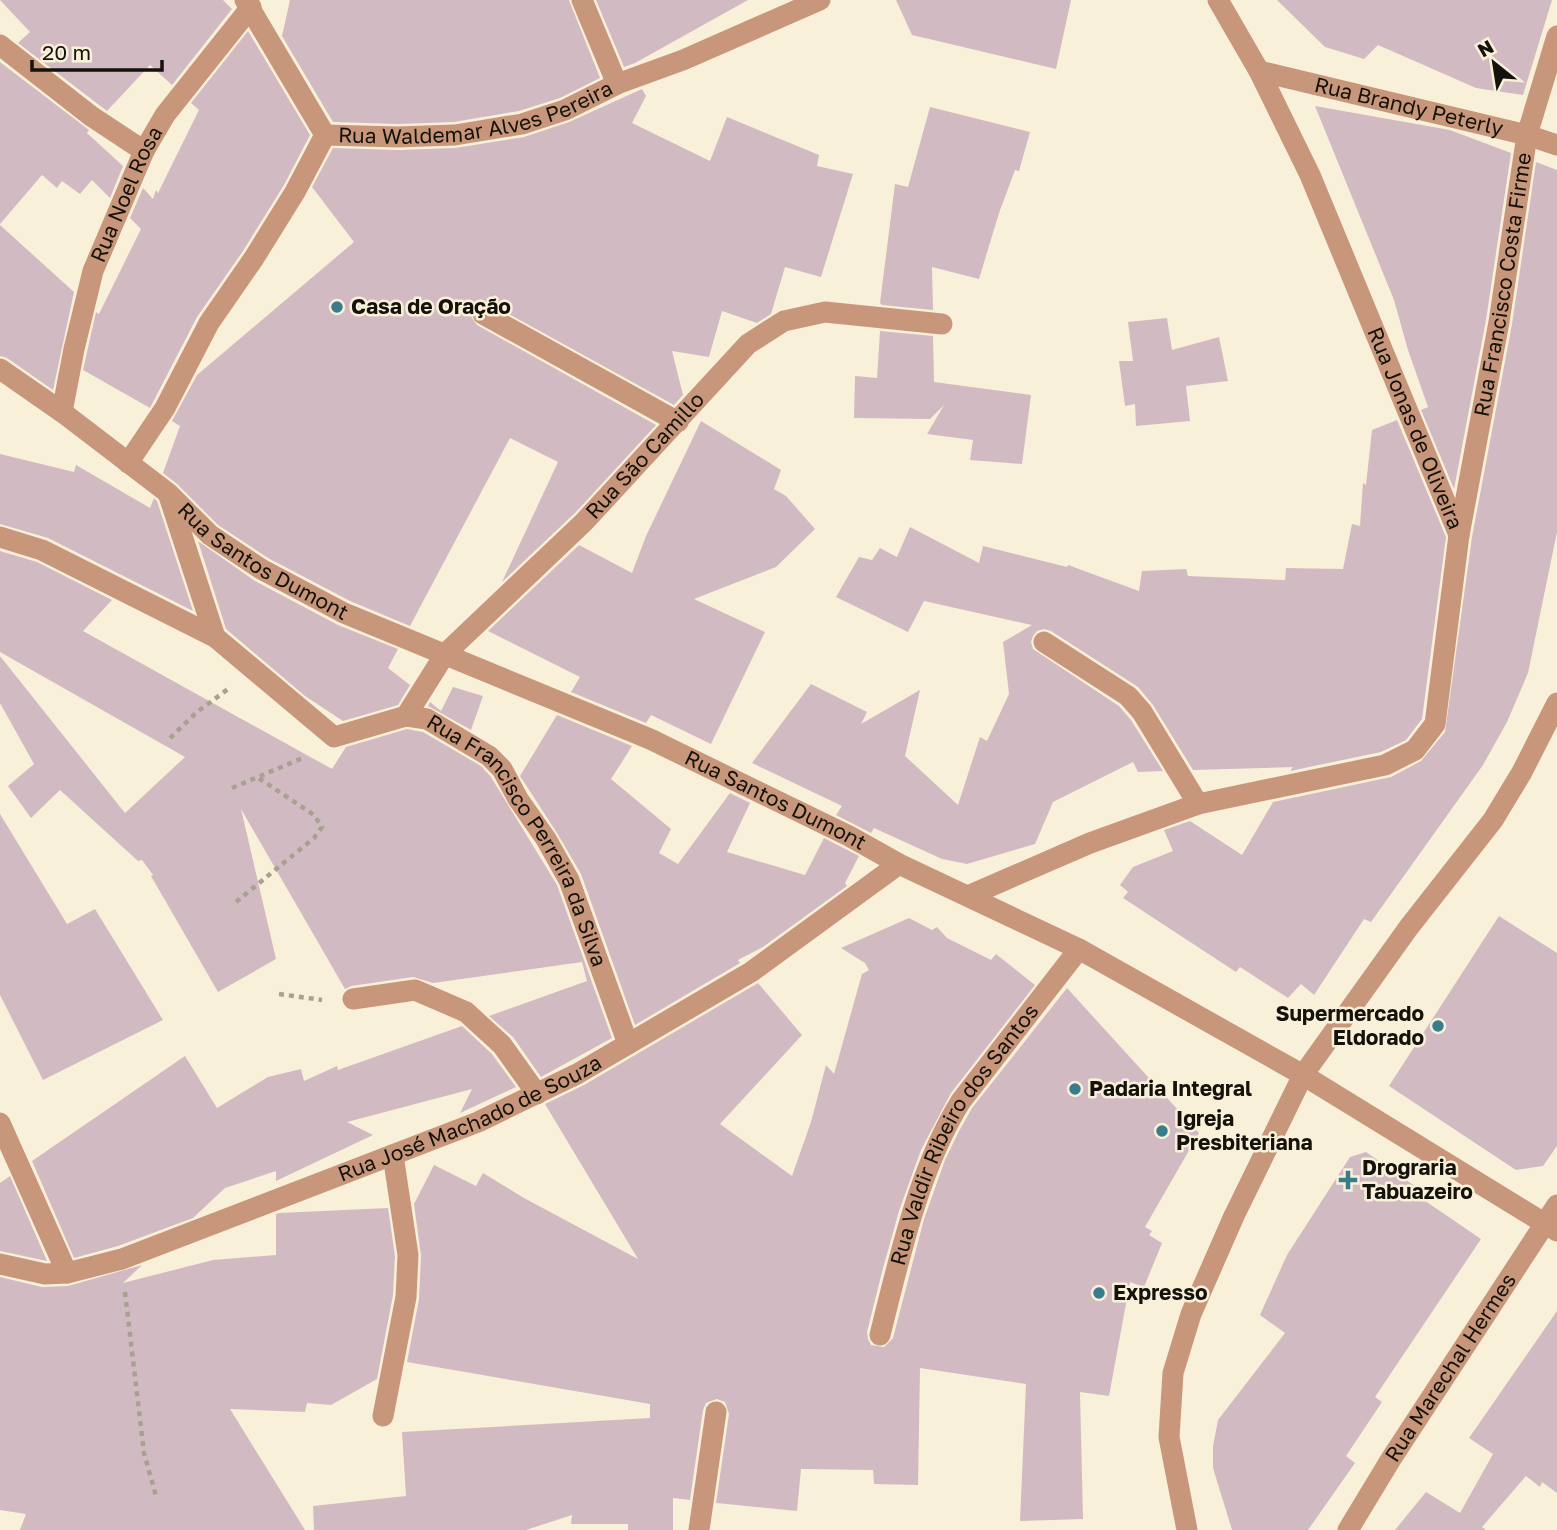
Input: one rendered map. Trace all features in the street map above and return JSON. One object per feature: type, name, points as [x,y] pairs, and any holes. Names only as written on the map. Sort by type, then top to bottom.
[{"type":"street","points":[[582,0],[617,84]]},
{"type":"street","name":"Rua Waldemar Alves Pereira","points":[[128,463],[164,408],[209,323],[295,192],[325,135],[455,135],[522,124],[565,110],[617,84],[683,60],[820,0]]},
{"type":"street","name":"Rua Jonas de Oliveira","points":[[968,896],[1090,843],[1198,804],[1385,765],[1415,750],[1435,724],[1459,535],[1310,176],[1259,71],[1218,0]]},
{"type":"street","points":[[248,4],[325,135]]},
{"type":"street","name":"Rua Noel Rosa","points":[[62,412],[93,271],[144,150],[164,115],[248,4]]},
{"type":"street","name":"Rua Francisco Costa Firme","points":[[1459,535],[1499,321],[1527,135],[1557,36]]},
{"type":"street","points":[[0,45],[91,116],[144,150]]},
{"type":"street","name":"Rua Brandy Peterly","points":[[1259,71],[1527,135],[1557,145]]},
{"type":"street","name":"Rua São Camillo","points":[[406,716],[445,654],[584,522],[748,344],[784,321],[825,312],[943,324]]},
{"type":"street","points":[[483,314],[678,422]]},
{"type":"street","name":"Rua Santos Dumont","points":[[0,369],[62,412],[168,493],[210,535],[261,569],[344,613],[650,739],[1079,949],[1303,1075],[1551,1227]]},
{"type":"street","points":[[168,493],[215,637]]},
{"type":"street","points":[[0,537],[42,550],[215,637],[334,737]]},
{"type":"street","points":[[1044,642],[1128,696],[1142,712],[1198,804]]},
{"type":"street","points":[[1181,1529],[1169,1437],[1173,1373],[1191,1314],[1240,1204],[1303,1075],[1409,927],[1493,820],[1522,772],[1557,703]]},
{"type":"street","name":"Rua Francisco Perreira da Silva","points":[[334,737],[406,716],[427,719],[489,756],[502,769],[569,880],[628,1044]]},
{"type":"street","name":"Rua José Machado de Souza","points":[[0,1264],[45,1274],[67,1273],[122,1259],[478,1122],[577,1074],[751,972],[899,863]]},
{"type":"street","name":"Rua Valdir Ribeiro dos Santos","points":[[880,1335],[902,1248],[936,1146],[947,1124],[961,1101],[1079,949]]},
{"type":"street","points":[[353,999],[415,990],[466,1012],[502,1045],[537,1094]]},
{"type":"street","points":[[0,1123],[67,1273]]},
{"type":"street","points":[[383,1416],[406,1297],[408,1255],[393,1155]]},
{"type":"street","name":"Rua Marechal Hermes","points":[[1348,1530],[1391,1458],[1551,1227],[1557,1205]]},
{"type":"street","points":[[699,1530],[716,1412]]},
{"type":"path","points":[[170,738],[222,693],[258,671]]},
{"type":"path","points":[[232,788],[320,751],[334,737]]},
{"type":"path","points":[[236,902],[314,838],[322,827],[314,815],[257,777]]},
{"type":"path","points":[[279,993],[333,1002],[353,999]]},
{"type":"path","points":[[122,1259],[144,1453],[156,1496]]},
{"type":"building","points":[[0,0],[223,0],[232,9],[172,85],[150,65],[107,111],[18,43],[30,32]]},
{"type":"building","points":[[290,0],[569,0],[600,78],[560,98],[519,111],[454,122],[333,122],[282,36]]},
{"type":"building","points":[[596,0],[748,0],[624,67]]},
{"type":"building","points":[[896,0],[1071,0],[1056,69],[912,35]]},
{"type":"building","points":[[1277,0],[1552,0],[1523,95],[1476,88],[1378,45],[1364,59],[1325,47]]},
{"type":"building","points":[[248,31],[310,135],[284,185],[197,317],[150,408],[83,370],[96,312],[99,314],[141,229],[130,218],[143,188],[153,199],[156,190],[158,193],[199,110],[191,103]]},
{"type":"building","points":[[0,62],[89,130],[87,133],[123,166],[110,198],[92,180],[80,194],[62,181],[57,188],[42,175],[0,224]]},
{"type":"building","points":[[642,89],[646,96],[632,123],[710,161],[727,117],[819,155],[817,166],[853,174],[821,277],[785,267],[771,314],[757,323],[722,311],[709,357],[672,351],[683,395],[674,405],[489,303],[482,301],[472,307],[470,315],[477,325],[656,425],[576,512],[502,582],[558,462],[510,438],[410,626],[350,601],[268,558],[218,525],[163,473],[180,426],[172,421],[197,375],[354,242],[312,187],[333,148],[455,148],[524,137],[569,122]]},
{"type":"building","points":[[1315,106],[1450,130],[1511,153],[1486,320],[1454,489],[1421,410],[1428,407],[1394,300]]},
{"type":"building","points":[[930,107],[1030,132],[1019,171],[1015,170],[999,213],[979,279],[932,267],[933,310],[882,305],[880,303],[895,184],[908,187]]},
{"type":"building","points":[[1536,162],[1557,170],[1557,532],[1528,673],[1507,722],[1483,765],[1371,922],[1364,919],[1314,995],[1301,984],[1288,998],[1240,967],[1236,972],[1123,898],[1128,892],[1120,885],[1133,867],[1173,851],[1164,830],[1190,821],[1242,855],[1273,802],[1391,777],[1421,761],[1445,732],[1472,537],[1512,324]]},
{"type":"building","points":[[0,225],[74,292],[53,390],[0,356]]},
{"type":"building","points":[[1167,318],[1172,350],[1219,337],[1228,381],[1186,386],[1190,421],[1136,426],[1135,404],[1125,406],[1119,361],[1133,361],[1128,322]]},
{"type":"building","points":[[880,331],[933,336],[934,382],[1031,395],[1022,464],[970,460],[973,440],[927,434],[944,405],[930,419],[854,418],[855,376],[877,378]]},
{"type":"building","points":[[1397,420],[1446,537],[1422,719],[1406,740],[1381,752],[1290,771],[1293,767],[1193,770],[1153,705],[1138,687],[1044,629],[1033,636],[1033,649],[1119,706],[1163,771],[1138,772],[1133,762],[1053,802],[1035,844],[967,864],[942,859],[874,828],[871,833],[836,815],[842,806],[752,763],[811,684],[867,712],[861,724],[920,690],[905,756],[958,805],[980,737],[987,741],[1009,694],[1003,642],[1032,625],[924,601],[908,632],[836,597],[859,557],[872,560],[880,548],[897,557],[910,527],[979,563],[983,546],[1067,567],[1068,565],[1139,591],[1142,571],[1186,569],[1188,576],[1285,580],[1286,568],[1343,569],[1352,524],[1360,526],[1363,483],[1366,485],[1372,430]]},
{"type":"building","points":[[701,421],[781,470],[774,489],[786,496],[815,529],[776,567],[694,599],[765,632],[711,744],[651,715],[646,723],[571,692],[580,677],[488,631],[579,545],[632,573],[646,536]]},
{"type":"building","points":[[0,454],[74,472],[76,465],[150,508],[154,498],[193,611],[48,538],[0,524]]},
{"type":"building","points":[[198,541],[255,581],[338,625],[398,649],[388,668],[410,685],[398,705],[343,721],[305,696],[226,629]]},
{"type":"building","points":[[0,551],[37,562],[112,600],[83,631],[332,769],[346,747],[407,729],[423,732],[481,766],[491,777],[557,885],[612,1038],[541,1077],[513,1037],[489,1016],[587,981],[582,962],[433,983],[413,977],[345,989],[241,809],[276,959],[218,992],[142,860],[138,861],[60,790],[31,818],[8,786],[34,764],[0,703],[0,656],[125,813],[185,757],[0,652]]},
{"type":"building","points":[[453,687],[483,696],[471,730],[428,706],[430,702],[441,711]]},
{"type":"building","points":[[557,715],[632,746],[611,779],[671,829],[659,853],[678,864],[730,793],[750,803],[727,852],[805,875],[824,838],[859,856],[845,883],[847,886],[763,947],[738,960],[740,963],[635,1025],[581,874],[520,776]]},
{"type":"building","points":[[0,814],[67,924],[95,909],[163,1020],[43,1080],[0,995]]},
{"type":"building","points":[[1499,916],[1557,953],[1557,1146],[1543,1166],[1516,1170],[1389,1086]]},
{"type":"building","points":[[909,918],[932,930],[937,927],[947,938],[991,960],[996,954],[1035,985],[951,1093],[921,1150],[899,1211],[882,1272],[867,1332],[871,1345],[884,1347],[893,1338],[924,1219],[945,1160],[958,1133],[972,1108],[1067,988],[1199,1133],[1145,1227],[1152,1231],[1149,1235],[1162,1243],[1144,1287],[1130,1282],[1109,1396],[1080,1392],[1083,1519],[1020,1521],[1026,1384],[920,1368],[918,1485],[874,1484],[873,1470],[801,1469],[797,1511],[716,1503],[729,1414],[725,1402],[717,1399],[706,1403],[703,1410],[690,1500],[673,1498],[673,1530],[628,1530],[628,1524],[571,1524],[572,1515],[526,1530],[314,1530],[313,1506],[406,1496],[402,1432],[650,1418],[650,1404],[407,1362],[419,1299],[421,1256],[414,1204],[434,1165],[476,1186],[483,1173],[638,1259],[545,1104],[584,1085],[758,983],[802,1035],[720,1124],[792,1176],[811,1122],[826,1065],[834,1074],[862,974],[869,970],[865,963],[841,948]]},
{"type":"building","points":[[462,1026],[492,1054],[516,1087],[460,1113],[472,1089],[347,1122],[373,1135],[276,1181],[276,1171],[225,1188],[193,1218],[118,1246],[74,1258],[32,1161],[185,1056],[217,1108],[268,1077],[301,1069],[304,1081],[337,1066],[338,1070]]},
{"type":"building","points":[[1366,1152],[1416,1187],[1412,1192],[1481,1239],[1375,1397],[1382,1402],[1346,1456],[1355,1463],[1308,1530],[1232,1530],[1213,1468],[1213,1446],[1218,1420],[1285,1333],[1260,1315],[1287,1255],[1350,1157]]},
{"type":"building","points":[[10,1176],[47,1261],[0,1251],[0,1183]]},
{"type":"building","points":[[388,1208],[395,1256],[393,1295],[377,1379],[331,1405],[307,1403],[305,1412],[230,1409],[305,1530],[20,1530],[26,1514],[0,1510],[0,1277],[42,1287],[68,1286],[142,1265],[123,1283],[213,1260],[276,1255],[276,1214],[279,1213]]},
{"type":"building","points":[[1557,1311],[1557,1493],[1542,1482],[1540,1487],[1526,1476],[1482,1527],[1486,1530],[1395,1530],[1426,1492],[1460,1513],[1493,1454],[1469,1438]]},
{"type":"place","name":"Casa de Oração","points":[[337,307]]},
{"type":"place","name":"Supermercado Eldorado","points":[[1438,1026]]},
{"type":"place","name":"Padaria Integral","points":[[1075,1089]]},
{"type":"place","name":"Igreja Presbiteriana","points":[[1162,1131]]},
{"type":"place","name":"Drograria Tabuazeiro","points":[[1348,1180]]},
{"type":"place","name":"Expresso","points":[[1099,1293]]}]
